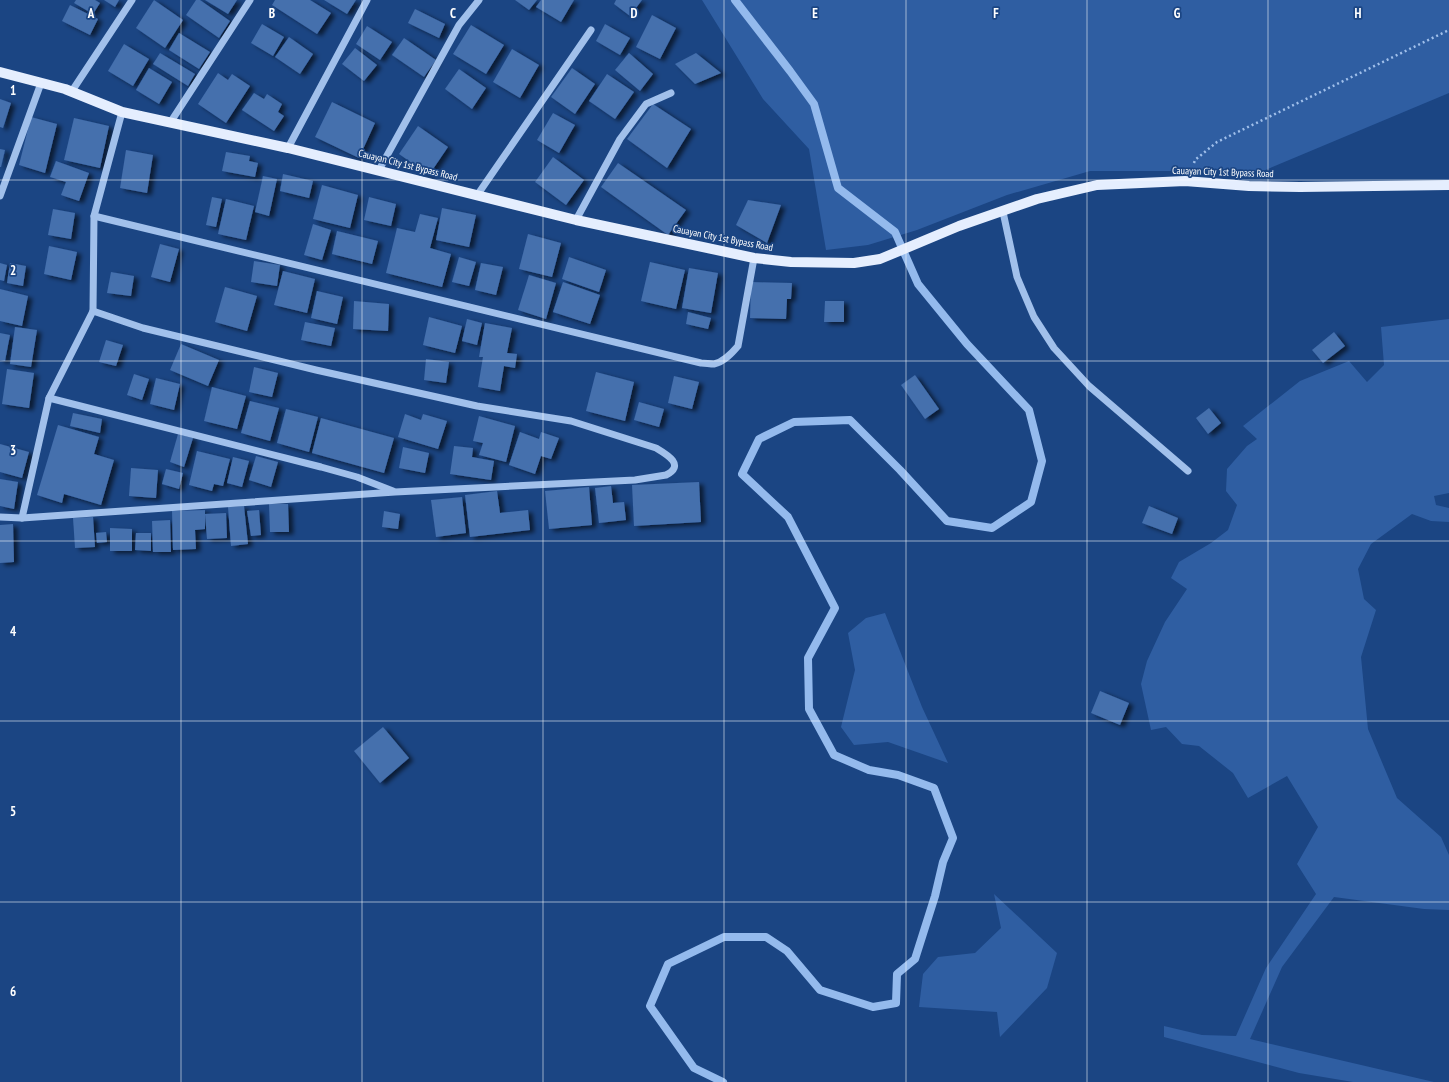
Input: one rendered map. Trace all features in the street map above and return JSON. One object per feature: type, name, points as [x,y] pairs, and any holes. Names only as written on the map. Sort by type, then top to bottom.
[{"type":"main road","name":"Cauayan City 1st Bypass Road","points":[[0,72],[41,82],[72,92],[122,112],[288,148],[478,194],[576,220],[754,258],[791,262],[854,263],[880,259],[959,226],[1037,200],[1097,185],[1185,181],[1249,186],[1300,187],[1449,185]]},
{"type":"street","points":[[72,92],[132,0]]},
{"type":"street","points":[[170,123],[250,0]]},
{"type":"street","points":[[288,148],[368,0]]},
{"type":"street","points":[[378,170],[459,25],[479,0]]},
{"type":"street","points":[[478,194],[591,30]]},
{"type":"street","points":[[0,196],[41,82]]},
{"type":"street","points":[[576,220],[620,139],[646,104],[671,93]]},
{"type":"street","points":[[22,518],[49,398],[93,311],[94,216],[122,112]]},
{"type":"street","points":[[1002,212],[1017,277],[1034,317],[1054,348],[1089,386],[1188,471]]},
{"type":"street","points":[[94,216],[714,364],[726,359],[738,346],[754,258]]},
{"type":"street","points":[[0,517],[22,518],[395,492],[648,478],[666,476],[670,474],[673,469],[674,464],[672,458],[668,454],[656,448],[571,421],[477,406],[323,372],[143,328],[93,311]]},
{"type":"street","points":[[49,398],[357,476],[395,492]]},
{"type":"path","points":[[1185,181],[1195,160],[1217,142],[1449,30]]},
{"type":"shaded area","points":[[702,0],[1449,0],[1449,93],[1263,171],[1090,171],[1007,195],[917,230],[868,245],[826,250],[809,149],[763,99]]},
{"type":"shaded area","points":[[1449,319],[1449,493],[1434,496],[1436,505],[1449,508],[1449,522],[1431,521],[1412,514],[1371,544],[1358,569],[1364,599],[1376,610],[1361,657],[1368,729],[1397,798],[1441,837],[1449,855],[1449,910],[1424,909],[1334,897],[1282,967],[1250,1039],[1434,1082],[1353,1082],[1299,1073],[1164,1037],[1164,1026],[1202,1035],[1236,1036],[1266,968],[1316,894],[1297,864],[1318,827],[1287,776],[1248,798],[1233,773],[1199,746],[1182,744],[1166,727],[1151,730],[1141,684],[1147,661],[1165,622],[1187,589],[1171,578],[1179,562],[1211,543],[1228,530],[1237,505],[1226,491],[1227,469],[1247,446],[1257,439],[1243,426],[1300,381],[1349,361],[1367,382],[1384,365],[1381,327]]},
{"type":"shaded area","points":[[885,613],[922,707],[948,763],[888,742],[854,745],[841,727],[855,670],[848,633],[866,618]]},
{"type":"shaded area","points":[[994,894],[1057,953],[1047,988],[1000,1037],[997,1012],[919,1007],[923,974],[938,957],[975,953],[1001,928]]},
{"type":"building","points":[[76,0],[95,0],[100,3],[93,14],[74,3]]},
{"type":"building","points":[[104,0],[119,0],[115,7]]},
{"type":"building","points":[[154,0],[183,20],[165,48],[136,28]]},
{"type":"building","points":[[196,0],[200,0],[230,21],[219,38],[186,15]]},
{"type":"building","points":[[205,0],[237,0],[228,14]]},
{"type":"building","points":[[275,0],[310,0],[331,13],[317,34],[272,5]]},
{"type":"building","points":[[324,0],[356,0],[347,14]]},
{"type":"building","points":[[515,0],[537,0],[529,10]]},
{"type":"building","points":[[541,0],[574,0],[561,22],[536,7]]},
{"type":"building","points":[[616,0],[642,0],[630,16],[614,4]]},
{"type":"building","points":[[70,5],[98,19],[90,35],[62,21]]},
{"type":"building","points":[[415,9],[445,24],[439,38],[408,23]]},
{"type":"building","points":[[652,15],[676,28],[660,59],[636,47]]},
{"type":"building","points":[[262,24],[284,37],[273,56],[251,43]]},
{"type":"building","points":[[605,24],[630,38],[620,55],[596,41]]},
{"type":"building","points":[[471,25],[504,45],[486,74],[453,54]]},
{"type":"building","points":[[367,26],[392,42],[380,60],[356,44]]},
{"type":"building","points":[[179,33],[210,52],[199,69],[169,50]]},
{"type":"building","points":[[289,37],[313,54],[300,74],[275,57]]},
{"type":"building","points":[[404,38],[436,60],[424,77],[392,55]]},
{"type":"building","points":[[124,44],[149,59],[133,86],[108,71]]},
{"type":"building","points":[[355,48],[377,65],[364,81],[342,64]]},
{"type":"building","points":[[512,49],[539,65],[520,98],[493,82]]},
{"type":"building","points":[[160,53],[195,74],[188,86],[153,64]]},
{"type":"building","points":[[629,53],[653,74],[640,91],[615,70]]},
{"type":"building","points":[[696,53],[721,73],[695,84],[675,64]]},
{"type":"building","points":[[149,68],[172,82],[159,104],[136,90]]},
{"type":"building","points":[[572,68],[595,84],[575,114],[551,97]]},
{"type":"building","points":[[459,69],[486,88],[472,109],[445,89]]},
{"type":"building","points":[[218,73],[228,80],[232,74],[250,86],[226,123],[198,104]]},
{"type":"building","points":[[607,74],[634,92],[615,119],[589,101]]},
{"type":"building","points":[[254,93],[264,99],[267,94],[282,104],[278,112],[284,116],[274,131],[242,110]]},
{"type":"building","points":[[0,99],[11,103],[3,128],[0,127]]},
{"type":"building","points":[[332,102],[375,123],[359,158],[315,137]]},
{"type":"building","points":[[653,104],[691,129],[667,168],[627,139]]},
{"type":"building","points":[[553,113],[575,125],[559,153],[537,140]]},
{"type":"building","points":[[31,117],[57,124],[45,173],[19,165]]},
{"type":"building","points":[[74,118],[109,126],[100,168],[64,160]]},
{"type":"building","points":[[418,126],[448,147],[429,175],[399,154]]},
{"type":"building","points":[[0,149],[5,150],[1,167],[0,167]]},
{"type":"building","points":[[126,150],[153,155],[147,193],[120,188]]},
{"type":"building","points":[[226,152],[250,156],[249,161],[258,163],[255,177],[222,171]]},
{"type":"building","points":[[553,157],[584,180],[566,205],[535,182]]},
{"type":"building","points":[[56,161],[89,173],[79,201],[61,195],[66,182],[50,177]]},
{"type":"building","points":[[618,163],[686,210],[668,235],[601,187]]},
{"type":"building","points":[[283,174],[313,181],[309,198],[280,191]]},
{"type":"building","points":[[263,176],[277,179],[269,216],[255,212]]},
{"type":"building","points":[[322,185],[358,195],[350,228],[313,219]]},
{"type":"building","points":[[212,197],[222,199],[216,227],[206,225]]},
{"type":"building","points":[[369,197],[396,204],[391,226],[364,220]]},
{"type":"building","points":[[226,199],[254,206],[246,240],[218,234]]},
{"type":"building","points":[[748,200],[781,205],[767,243],[736,225]]},
{"type":"building","points":[[442,208],[476,215],[469,247],[436,240]]},
{"type":"building","points":[[53,209],[75,213],[71,239],[48,235]]},
{"type":"building","points":[[420,214],[438,218],[430,248],[451,254],[442,287],[386,273],[397,228],[415,232]]},
{"type":"building","points":[[313,224],[331,230],[322,260],[304,255]]},
{"type":"building","points":[[337,231],[378,241],[372,264],[332,254]]},
{"type":"building","points":[[528,234],[561,243],[552,277],[519,269]]},
{"type":"building","points":[[160,244],[179,249],[170,282],[151,277]]},
{"type":"building","points":[[49,246],[77,252],[71,280],[44,274]]},
{"type":"building","points":[[459,257],[476,262],[469,286],[452,282]]},
{"type":"building","points":[[569,257],[606,270],[599,292],[562,279]]},
{"type":"building","points":[[254,261],[280,265],[277,286],[251,282]]},
{"type":"building","points":[[650,262],[685,270],[676,309],[641,301]]},
{"type":"building","points":[[0,263],[7,265],[4,281],[0,280]]},
{"type":"building","points":[[10,263],[26,266],[23,286],[7,283]]},
{"type":"building","points":[[481,263],[503,267],[496,295],[475,290]]},
{"type":"building","points":[[689,268],[718,273],[711,313],[682,308]]},
{"type":"building","points":[[283,271],[315,279],[307,313],[274,305]]},
{"type":"building","points":[[111,272],[134,276],[131,296],[107,293]]},
{"type":"building","points":[[529,275],[556,283],[546,319],[518,310]]},
{"type":"building","points":[[563,282],[600,295],[590,324],[553,312]]},
{"type":"building","points":[[751,282],[792,283],[791,299],[787,299],[786,319],[750,318]]},
{"type":"building","points":[[225,287],[257,296],[247,331],[215,322]]},
{"type":"building","points":[[0,289],[28,296],[22,326],[0,321]]},
{"type":"building","points":[[317,291],[343,297],[337,324],[311,318]]},
{"type":"building","points":[[354,301],[389,304],[388,331],[353,329]]},
{"type":"building","points":[[825,301],[844,301],[844,322],[824,322]]},
{"type":"building","points":[[688,312],[711,318],[708,329],[686,324]]},
{"type":"building","points":[[429,317],[462,326],[455,353],[423,345]]},
{"type":"building","points":[[467,319],[482,323],[477,345],[462,341]]},
{"type":"building","points":[[305,322],[335,328],[331,346],[301,340]]},
{"type":"building","points":[[485,323],[512,328],[507,353],[517,354],[515,368],[504,366],[500,391],[478,387],[483,357],[479,357]]},
{"type":"building","points":[[15,327],[37,330],[31,367],[10,364]]},
{"type":"building","points":[[1334,332],[1345,346],[1323,363],[1312,350]]},
{"type":"building","points":[[0,333],[10,335],[5,361],[0,360]]},
{"type":"building","points":[[106,340],[123,345],[116,366],[99,362]]},
{"type":"building","points":[[181,344],[219,360],[208,386],[170,370]]},
{"type":"building","points":[[426,359],[449,362],[446,383],[424,380]]},
{"type":"building","points":[[254,367],[278,373],[272,397],[249,392]]},
{"type":"building","points":[[7,369],[34,373],[29,408],[2,404]]},
{"type":"building","points":[[596,372],[634,382],[625,421],[586,411]]},
{"type":"building","points":[[134,374],[149,379],[142,400],[127,395]]},
{"type":"building","points":[[915,375],[939,409],[925,419],[901,385]]},
{"type":"building","points":[[674,376],[699,382],[692,409],[668,403]]},
{"type":"building","points":[[156,378],[180,384],[174,410],[150,404]]},
{"type":"building","points":[[212,387],[246,396],[237,429],[204,421]]},
{"type":"building","points":[[250,401],[279,408],[270,441],[241,433]]},
{"type":"building","points":[[639,402],[664,409],[659,427],[634,420]]},
{"type":"building","points":[[1209,408],[1221,423],[1208,434],[1196,418]]},
{"type":"building","points":[[286,409],[318,417],[309,452],[277,443]]},
{"type":"building","points":[[73,413],[102,419],[100,433],[70,426]]},
{"type":"building","points":[[405,414],[421,420],[423,414],[447,421],[438,449],[398,437]]},
{"type":"building","points":[[479,416],[515,426],[506,462],[479,455],[483,443],[473,441]]},
{"type":"building","points":[[321,418],[394,438],[384,473],[312,453]]},
{"type":"building","points":[[58,425],[99,437],[94,454],[114,460],[101,505],[64,494],[62,503],[37,495]]},
{"type":"building","points":[[520,432],[539,439],[541,432],[559,438],[551,459],[541,456],[535,474],[509,465]]},
{"type":"building","points":[[178,434],[193,438],[184,467],[170,462]]},
{"type":"building","points":[[0,444],[29,452],[22,478],[0,472]]},
{"type":"building","points":[[454,446],[473,448],[472,457],[494,461],[491,480],[450,474]]},
{"type":"building","points":[[403,447],[429,453],[425,473],[399,468]]},
{"type":"building","points":[[197,451],[230,459],[223,486],[214,484],[212,491],[189,485]]},
{"type":"building","points":[[256,456],[278,462],[271,487],[249,480]]},
{"type":"building","points":[[233,457],[249,461],[242,487],[227,483]]},
{"type":"building","points":[[131,468],[158,470],[156,498],[129,496]]},
{"type":"building","points":[[166,469],[183,473],[179,489],[162,484]]},
{"type":"building","points":[[0,479],[18,482],[14,509],[0,506]]},
{"type":"building","points":[[699,482],[701,522],[634,526],[632,485]]},
{"type":"building","points":[[611,486],[613,503],[624,502],[626,520],[599,523],[595,488]]},
{"type":"building","points":[[589,487],[592,525],[549,529],[545,491]]},
{"type":"building","points":[[497,491],[500,513],[528,510],[530,530],[470,537],[465,495]]},
{"type":"building","points":[[462,497],[466,533],[436,537],[431,500]]},
{"type":"building","points":[[269,504],[288,504],[289,532],[270,532]]},
{"type":"building","points":[[244,506],[248,544],[231,546],[228,507]]},
{"type":"building","points":[[1149,506],[1178,518],[1172,534],[1142,523]]},
{"type":"building","points":[[205,510],[205,529],[195,530],[196,549],[173,550],[172,511]]},
{"type":"building","points":[[259,510],[261,535],[251,536],[247,511]]},
{"type":"building","points":[[384,511],[400,514],[398,529],[382,527]]},
{"type":"building","points":[[226,513],[227,538],[207,539],[205,514]]},
{"type":"building","points":[[93,517],[95,547],[75,548],[73,518]]},
{"type":"building","points":[[170,520],[171,552],[153,552],[152,521]]},
{"type":"building","points":[[13,524],[14,562],[0,563],[0,525]]},
{"type":"building","points":[[110,528],[132,529],[132,551],[110,551]]},
{"type":"building","points":[[106,532],[107,542],[97,543],[96,533]]},
{"type":"building","points":[[136,533],[151,533],[151,551],[135,550]]},
{"type":"building","points":[[1100,691],[1129,703],[1120,725],[1091,713]]},
{"type":"building","points":[[383,727],[409,758],[380,783],[354,751]]},
{"type":"waterway","points":[[723,1082],[694,1068],[650,1006],[668,964],[724,937],[766,937],[787,951],[820,990],[873,1007],[896,1003],[897,974],[915,959],[935,896],[943,862],[953,838],[934,788],[898,775],[869,770],[834,755],[809,709],[808,658],[835,608],[788,517],[742,474],[759,439],[794,422],[850,420],[900,470],[947,521],[992,528],[1031,502],[1042,461],[1029,410],[967,344],[918,284],[895,232],[838,188],[814,104],[735,0]]}]
